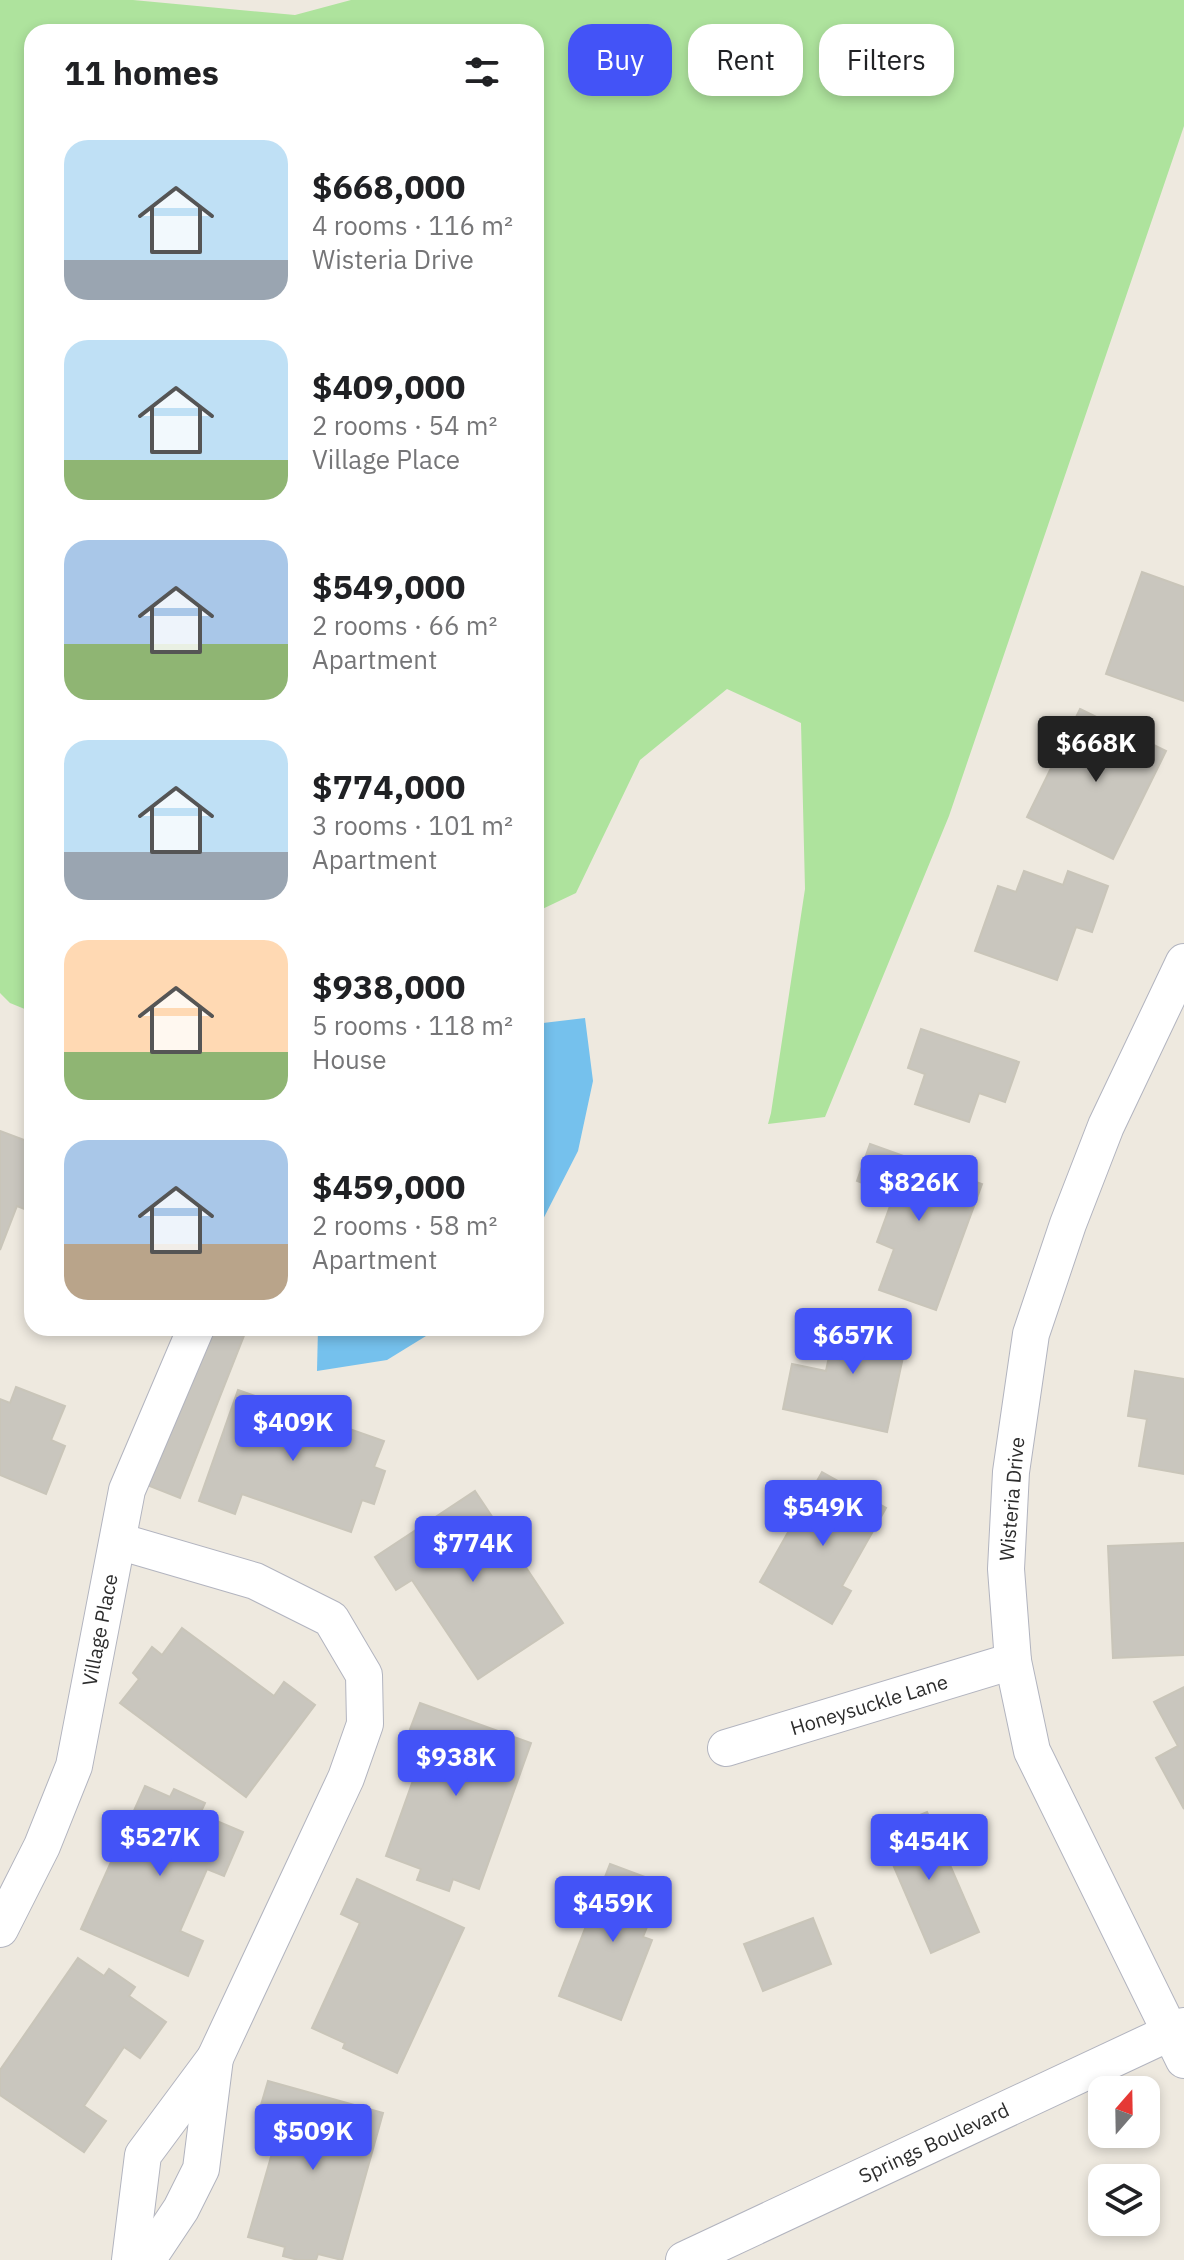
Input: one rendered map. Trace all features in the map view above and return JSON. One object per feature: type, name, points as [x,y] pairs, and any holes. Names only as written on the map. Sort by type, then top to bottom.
[{"type":"street","name":"Wisteria Drive","points":[[1179,2039],[1032,1751],[1013,1661],[1006,1569],[1011,1472],[1031,1334],[1068,1224],[1106,1126],[1184,964]]},
{"type":"street","name":"Village Place","points":[[0,1929],[42,1846],[74,1766],[127,1490],[193,1336]]},
{"type":"street","points":[[118,1541],[255,1581],[331,1619],[364,1675],[365,1724],[346,1778],[215,2058],[143,2155],[130,2260]]},
{"type":"street","name":"Honeysuckle Lane","points":[[726,1748],[1013,1661]]},
{"type":"street","name":"Springs Boulevard","points":[[684,2260],[1179,2039]]},
{"type":"street","points":[[147,2260],[181,2209],[201,2169],[215,2058]]},
{"type":"green space","points":[[0,0],[133,0],[295,15],[351,0],[1184,0],[1184,126],[949,816],[825,1117],[768,1124],[805,889],[801,723],[727,689],[640,760],[576,893],[544,908],[544,24],[24,24],[24,1009],[10,1003],[0,993]]},
{"type":"water","points":[[585,1018],[593,1081],[578,1151],[544,1217],[544,1023]]},
{"type":"water","points":[[318,1336],[426,1336],[387,1360],[317,1371]]},
{"type":"building","points":[[1142,572],[1184,587],[1184,701],[1106,674]]},
{"type":"building","points":[[1080,709],[1166,751],[1113,859],[1027,817]]},
{"type":"building","points":[[1024,871],[1063,885],[1068,871],[1108,886],[1092,932],[1076,927],[1057,980],[975,951],[998,886],[1016,892]]},
{"type":"building","points":[[921,1029],[1019,1062],[1005,1102],[979,1093],[969,1122],[915,1104],[925,1074],[908,1068]]},
{"type":"building","points":[[0,1131],[24,1140],[24,1209],[17,1206],[0,1250]]},
{"type":"building","points":[[870,1144],[982,1184],[936,1310],[879,1290],[894,1249],[877,1242],[894,1195],[857,1181]]},
{"type":"building","points":[[838,1313],[909,1329],[887,1432],[783,1409],[792,1364],[826,1371]]},
{"type":"building","points":[[207,1336],[244,1336],[180,1498],[147,1485]]},
{"type":"building","points":[[1135,1371],[1184,1379],[1184,1474],[1139,1466],[1147,1419],[1128,1416]]},
{"type":"building","points":[[16,1387],[65,1406],[51,1440],[65,1446],[46,1494],[0,1475],[0,1399],[10,1403]]},
{"type":"building","points":[[238,1390],[384,1441],[374,1467],[385,1471],[374,1504],[362,1500],[351,1532],[242,1494],[235,1514],[199,1501]]},
{"type":"building","points":[[822,1472],[886,1508],[842,1586],[851,1591],[832,1624],[760,1582]]},
{"type":"building","points":[[475,1491],[563,1623],[478,1679],[412,1580],[396,1590],[375,1557]]},
{"type":"building","points":[[1184,1543],[1184,1655],[1113,1658],[1108,1546]]},
{"type":"building","points":[[182,1628],[274,1696],[284,1682],[315,1705],[246,1797],[120,1703],[139,1679],[133,1673],[152,1647],[162,1655]]},
{"type":"building","points":[[1184,1687],[1184,1809],[1156,1758],[1178,1746],[1154,1702]]},
{"type":"building","points":[[420,1703],[531,1743],[479,1889],[453,1879],[449,1891],[417,1880],[421,1869],[386,1856],[425,1747],[406,1740]]},
{"type":"building","points":[[145,1786],[170,1797],[174,1789],[205,1803],[200,1814],[243,1832],[224,1876],[207,1869],[180,1931],[203,1941],[188,1976],[81,1929]]},
{"type":"building","points":[[927,1812],[979,1932],[931,1953],[879,1832]]},
{"type":"building","points":[[610,1864],[664,1884],[643,1937],[652,1940],[621,2020],[559,1996]]},
{"type":"building","points":[[357,1879],[464,1928],[397,2073],[343,2048],[345,2043],[312,2028],[360,1923],[341,1914]]},
{"type":"building","points":[[813,1918],[831,1964],[763,1991],[744,1944]]},
{"type":"building","points":[[78,1958],[104,1976],[109,1969],[135,1987],[129,1996],[166,2022],[140,2058],[124,2047],[84,2106],[106,2121],[84,2152],[0,2095],[0,2070]]},
{"type":"building","points":[[268,2081],[383,2113],[342,2260],[318,2254],[316,2260],[298,2260],[283,2256],[285,2247],[248,2237],[279,2129],[256,2122]]}]
